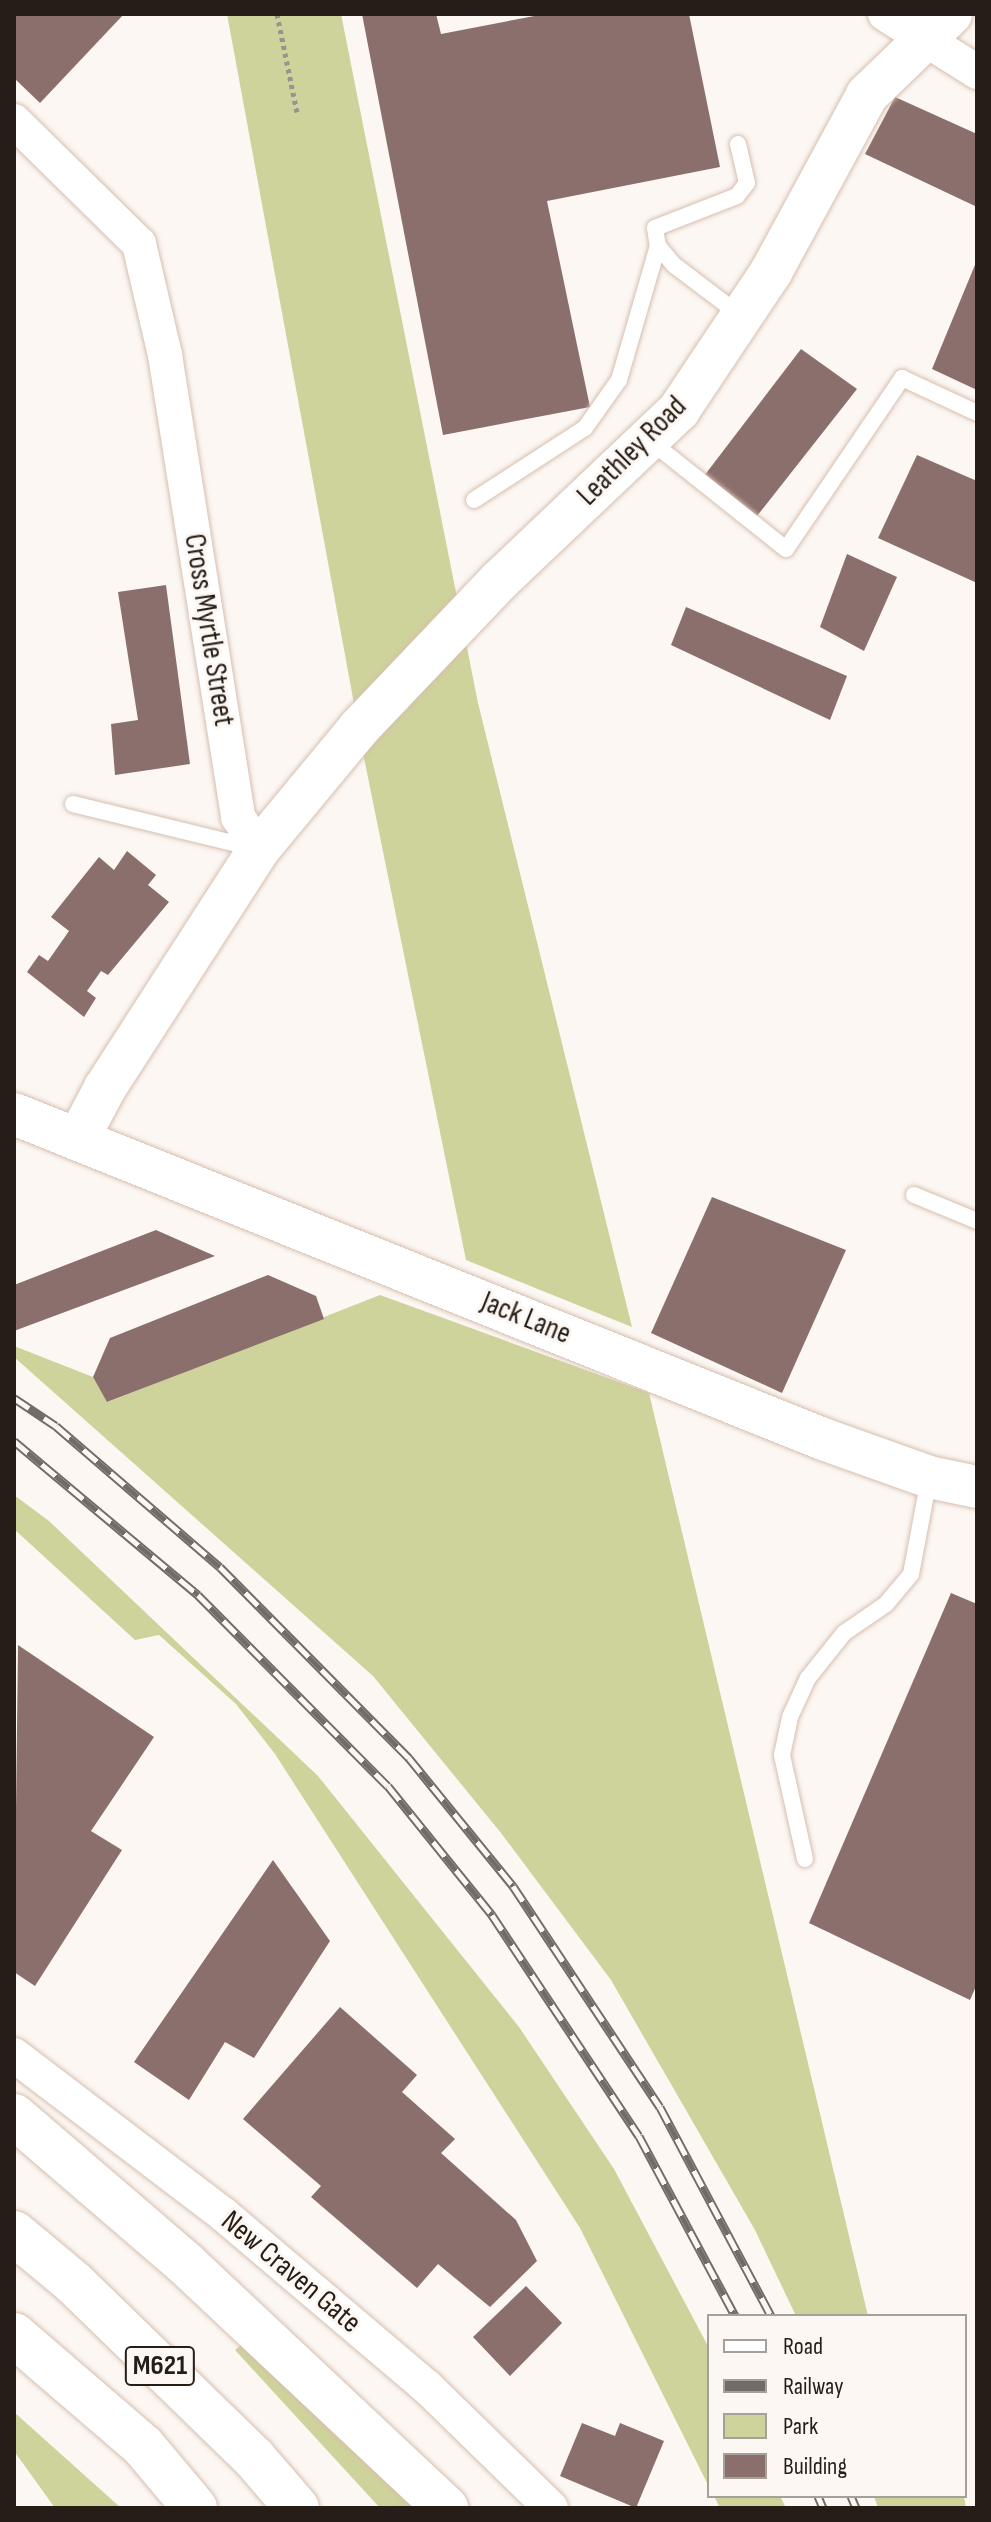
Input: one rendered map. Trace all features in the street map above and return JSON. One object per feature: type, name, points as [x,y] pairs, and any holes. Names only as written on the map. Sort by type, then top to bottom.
[{"type":"highway","points":[[14,2116],[186,2264],[446,2508]]},
{"type":"highway","name":"M621","points":[[14,2233],[74,2283],[242,2447],[297,2508]]},
{"type":"highway","name":"M621","points":[[14,2335],[143,2446],[195,2508]]},
{"type":"street","points":[[885,14],[938,26],[977,72]]},
{"type":"street","name":"Leathley Road","points":[[259,849],[359,728],[467,615],[679,410],[742,316],[867,95],[938,26]]},
{"type":"street","name":"Cross Myrtle Street","points":[[14,121],[139,244],[165,355],[238,817],[259,849]]},
{"type":"street","points":[[78,1139],[105,1088],[259,849]]},
{"type":"street","name":"Jack Lane","points":[[14,1114],[642,1366],[929,1477],[977,1487]]},
{"type":"street","name":"New Craven Gate","points":[[14,2055],[224,2215],[427,2387],[551,2508]]},
{"type":"lane","points":[[474,500],[585,428],[619,380],[658,246],[655,228],[737,196],[747,183],[738,144]]},
{"type":"lane","points":[[658,246],[674,265],[742,316]]},
{"type":"lane","points":[[648,439],[786,549],[902,378],[977,413]]},
{"type":"lane","points":[[73,804],[259,849]]},
{"type":"lane","points":[[914,1195],[977,1221]]},
{"type":"lane","points":[[805,1859],[782,1755],[790,1717],[808,1678],[844,1633],[886,1604],[911,1574],[922,1535],[929,1477]]},
{"type":"path","points":[[277,14],[297,112]]},
{"type":"green space","points":[[227,14],[341,14],[478,703],[632,1327],[466,1260],[364,758]]},
{"type":"green space","points":[[380,1295],[649,1393],[868,2314],[795,2314],[755,2230],[611,1980],[501,1833],[373,1676],[14,1357],[14,1346],[93,1377],[108,1402]]},
{"type":"green space","points":[[14,1495],[49,1521],[318,1776],[519,2027],[614,2169],[707,2344],[707,2483],[580,2228],[275,1754],[236,1704],[159,1635],[135,1640],[14,1529]]},
{"type":"green space","points":[[241,2345],[414,2508],[380,2508],[235,2350]]},
{"type":"green space","points":[[14,2412],[121,2508],[55,2508],[14,2451]]},
{"type":"green space","points":[[715,2498],[781,2498],[786,2508],[720,2508]]},
{"type":"green space","points":[[875,2498],[964,2498],[966,2508],[878,2508]]},
{"type":"building","points":[[14,14],[124,14],[40,103],[14,78]]},
{"type":"building","points":[[362,14],[436,14],[441,34],[545,14],[689,14],[720,167],[547,201],[590,407],[443,435]]},
{"type":"building","points":[[895,97],[977,134],[977,207],[865,154]]},
{"type":"building","points":[[977,260],[977,390],[932,369]]},
{"type":"building","points":[[801,349],[857,389],[757,516],[704,476]]},
{"type":"building","points":[[917,455],[977,481],[977,583],[878,538]]},
{"type":"building","points":[[847,554],[897,577],[864,651],[820,627]]},
{"type":"building","points":[[166,585],[190,764],[115,775],[111,724],[138,720],[118,592]]},
{"type":"building","points":[[686,607],[847,676],[830,720],[671,645]]},
{"type":"building","points":[[127,851],[156,875],[148,885],[169,902],[108,975],[101,971],[87,991],[96,998],[84,1017],[27,972],[39,955],[48,961],[69,931],[51,917],[99,857],[114,870]]},
{"type":"building","points":[[712,1197],[846,1250],[782,1393],[651,1333]]},
{"type":"building","points":[[156,1230],[215,1256],[14,1331],[14,1285]]},
{"type":"building","points":[[268,1275],[316,1296],[324,1319],[107,1402],[93,1377],[110,1338]]},
{"type":"building","points":[[951,1593],[977,1604],[977,1984],[970,2000],[809,1923]]},
{"type":"building","points":[[18,1645],[154,1737],[91,1831],[122,1850],[35,1986],[14,1972]]},
{"type":"building","points":[[273,1860],[330,1941],[254,2058],[225,2042],[189,2100],[134,2062]]},
{"type":"building","points":[[340,2007],[417,2075],[402,2092],[455,2139],[441,2153],[516,2220],[537,2261],[490,2307],[438,2264],[417,2288],[311,2197],[321,2186],[243,2119]]},
{"type":"building","points":[[526,2286],[562,2323],[510,2376],[473,2337]]},
{"type":"building","points":[[582,2423],[615,2436],[620,2423],[664,2441],[636,2508],[560,2476]]},
{"type":"railway","points":[[14,1398],[56,1426],[220,1567],[409,1758],[513,1886],[660,2107],[770,2314]]},
{"type":"railway","points":[[14,1441],[198,1595],[388,1786],[492,1915],[639,2136],[734,2314]]},
{"type":"railway","points":[[819,2498],[823,2508]]},
{"type":"railway","points":[[852,2498],[856,2508]]}]
